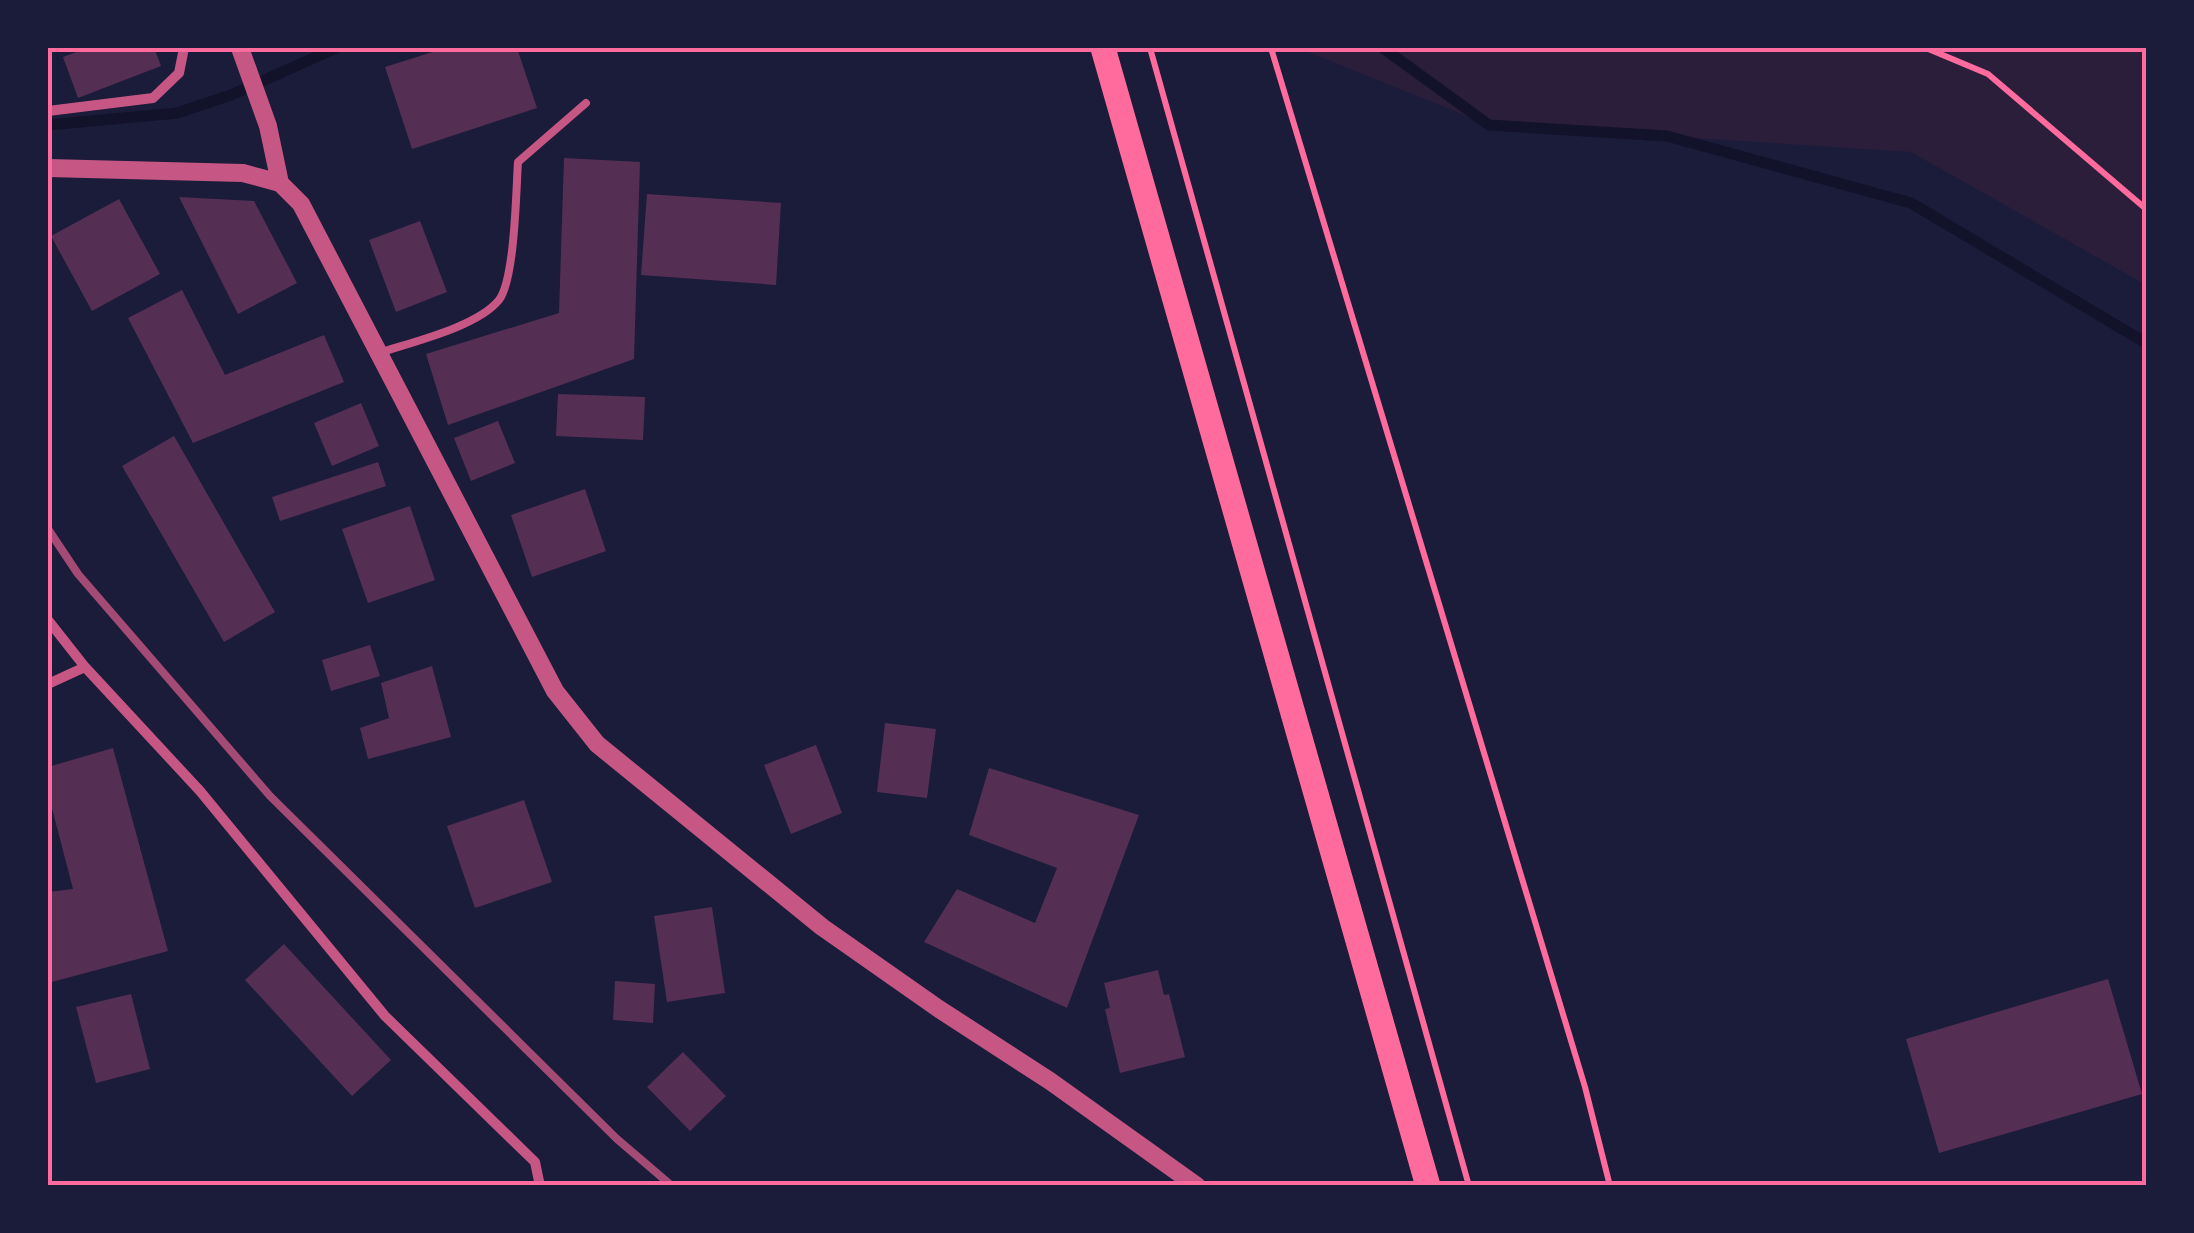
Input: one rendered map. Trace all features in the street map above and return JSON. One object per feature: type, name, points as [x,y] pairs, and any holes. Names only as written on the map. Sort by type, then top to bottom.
[{"type":"main road","points":[[1103,48],[1428,1186]]},
{"type":"street","points":[[48,112],[153,98],[178,73],[184,48]]},
{"type":"street","points":[[240,48],[268,126],[280,183]]},
{"type":"street","points":[[48,168],[242,173],[280,183],[301,204],[555,691],[596,744],[822,927],[1146,1147],[1197,1186]]},
{"type":"street","points":[[48,620],[85,667],[200,792],[385,1016],[535,1162],[540,1186]]},
{"type":"street","points":[[48,684],[85,667]]},
{"type":"lane","points":[[380,353],[469,322],[500,299],[510,260],[518,162],[586,103]]},
{"type":"path","points":[[1150,48],[1469,1186]]},
{"type":"path","points":[[1272,48],[1574,1049],[1610,1186]]},
{"type":"path","points":[[1926,48],[1988,74],[2146,209]]},
{"type":"shaded area","points":[[1298,48],[2146,48],[2146,285],[1911,152],[1489,125]]},
{"type":"building","points":[[88,48],[154,48],[161,66],[78,98],[63,57]]},
{"type":"building","points":[[445,48],[517,48],[537,108],[412,149],[385,67]]},
{"type":"building","points":[[564,158],[640,162],[634,359],[448,425],[426,354],[559,313]]},
{"type":"building","points":[[647,194],[781,203],[776,285],[641,275]]},
{"type":"building","points":[[179,197],[254,201],[297,283],[238,314]]},
{"type":"building","points":[[119,199],[160,274],[92,311],[51,236]]},
{"type":"building","points":[[420,221],[447,292],[396,312],[369,240]]},
{"type":"building","points":[[182,290],[225,375],[324,335],[344,382],[193,443],[128,318]]},
{"type":"building","points":[[558,394],[645,397],[643,440],[556,436]]},
{"type":"building","points":[[361,403],[379,446],[332,466],[314,423]]},
{"type":"building","points":[[498,421],[515,463],[471,481],[454,438]]},
{"type":"building","points":[[174,436],[275,612],[224,642],[122,466]]},
{"type":"building","points":[[378,462],[386,486],[280,521],[272,497]]},
{"type":"building","points":[[585,489],[606,551],[532,577],[511,515]]},
{"type":"building","points":[[410,506],[435,580],[368,603],[342,529]]},
{"type":"building","points":[[370,645],[380,676],[331,691],[322,660]]},
{"type":"building","points":[[432,666],[451,737],[368,759],[360,728],[389,718],[381,683]]},
{"type":"building","points":[[885,723],[936,729],[927,798],[877,792]]},
{"type":"building","points":[[816,745],[842,813],[791,834],[764,765]]},
{"type":"building","points":[[113,748],[168,951],[48,983],[48,892],[73,889],[48,793],[48,767]]},
{"type":"building","points":[[989,768],[1139,815],[1067,1008],[924,942],[957,889],[1035,923],[1057,868],[969,835]]},
{"type":"building","points":[[524,800],[552,882],[475,908],[447,826]]},
{"type":"building","points":[[712,907],[725,993],[667,1002],[654,916]]},
{"type":"building","points":[[284,944],[391,1060],[352,1096],[245,980]]},
{"type":"building","points":[[1158,970],[1164,995],[1169,994],[1185,1057],[1120,1073],[1105,1009],[1110,1008],[1104,983]]},
{"type":"building","points":[[2108,979],[2142,1094],[1939,1153],[1906,1039]]},
{"type":"building","points":[[615,981],[655,984],[653,1023],[613,1020]]},
{"type":"building","points":[[131,994],[150,1069],[96,1083],[76,1007]]},
{"type":"building","points":[[683,1052],[726,1096],[690,1131],[647,1087]]},
{"type":"waterway","points":[[48,125],[177,113],[231,95],[336,48]]},
{"type":"waterway","points":[[1383,48],[1489,125],[1667,136],[1911,203],[2146,343]]},
{"type":"railway","points":[[48,529],[78,574],[270,796],[617,1139],[672,1186]]}]
